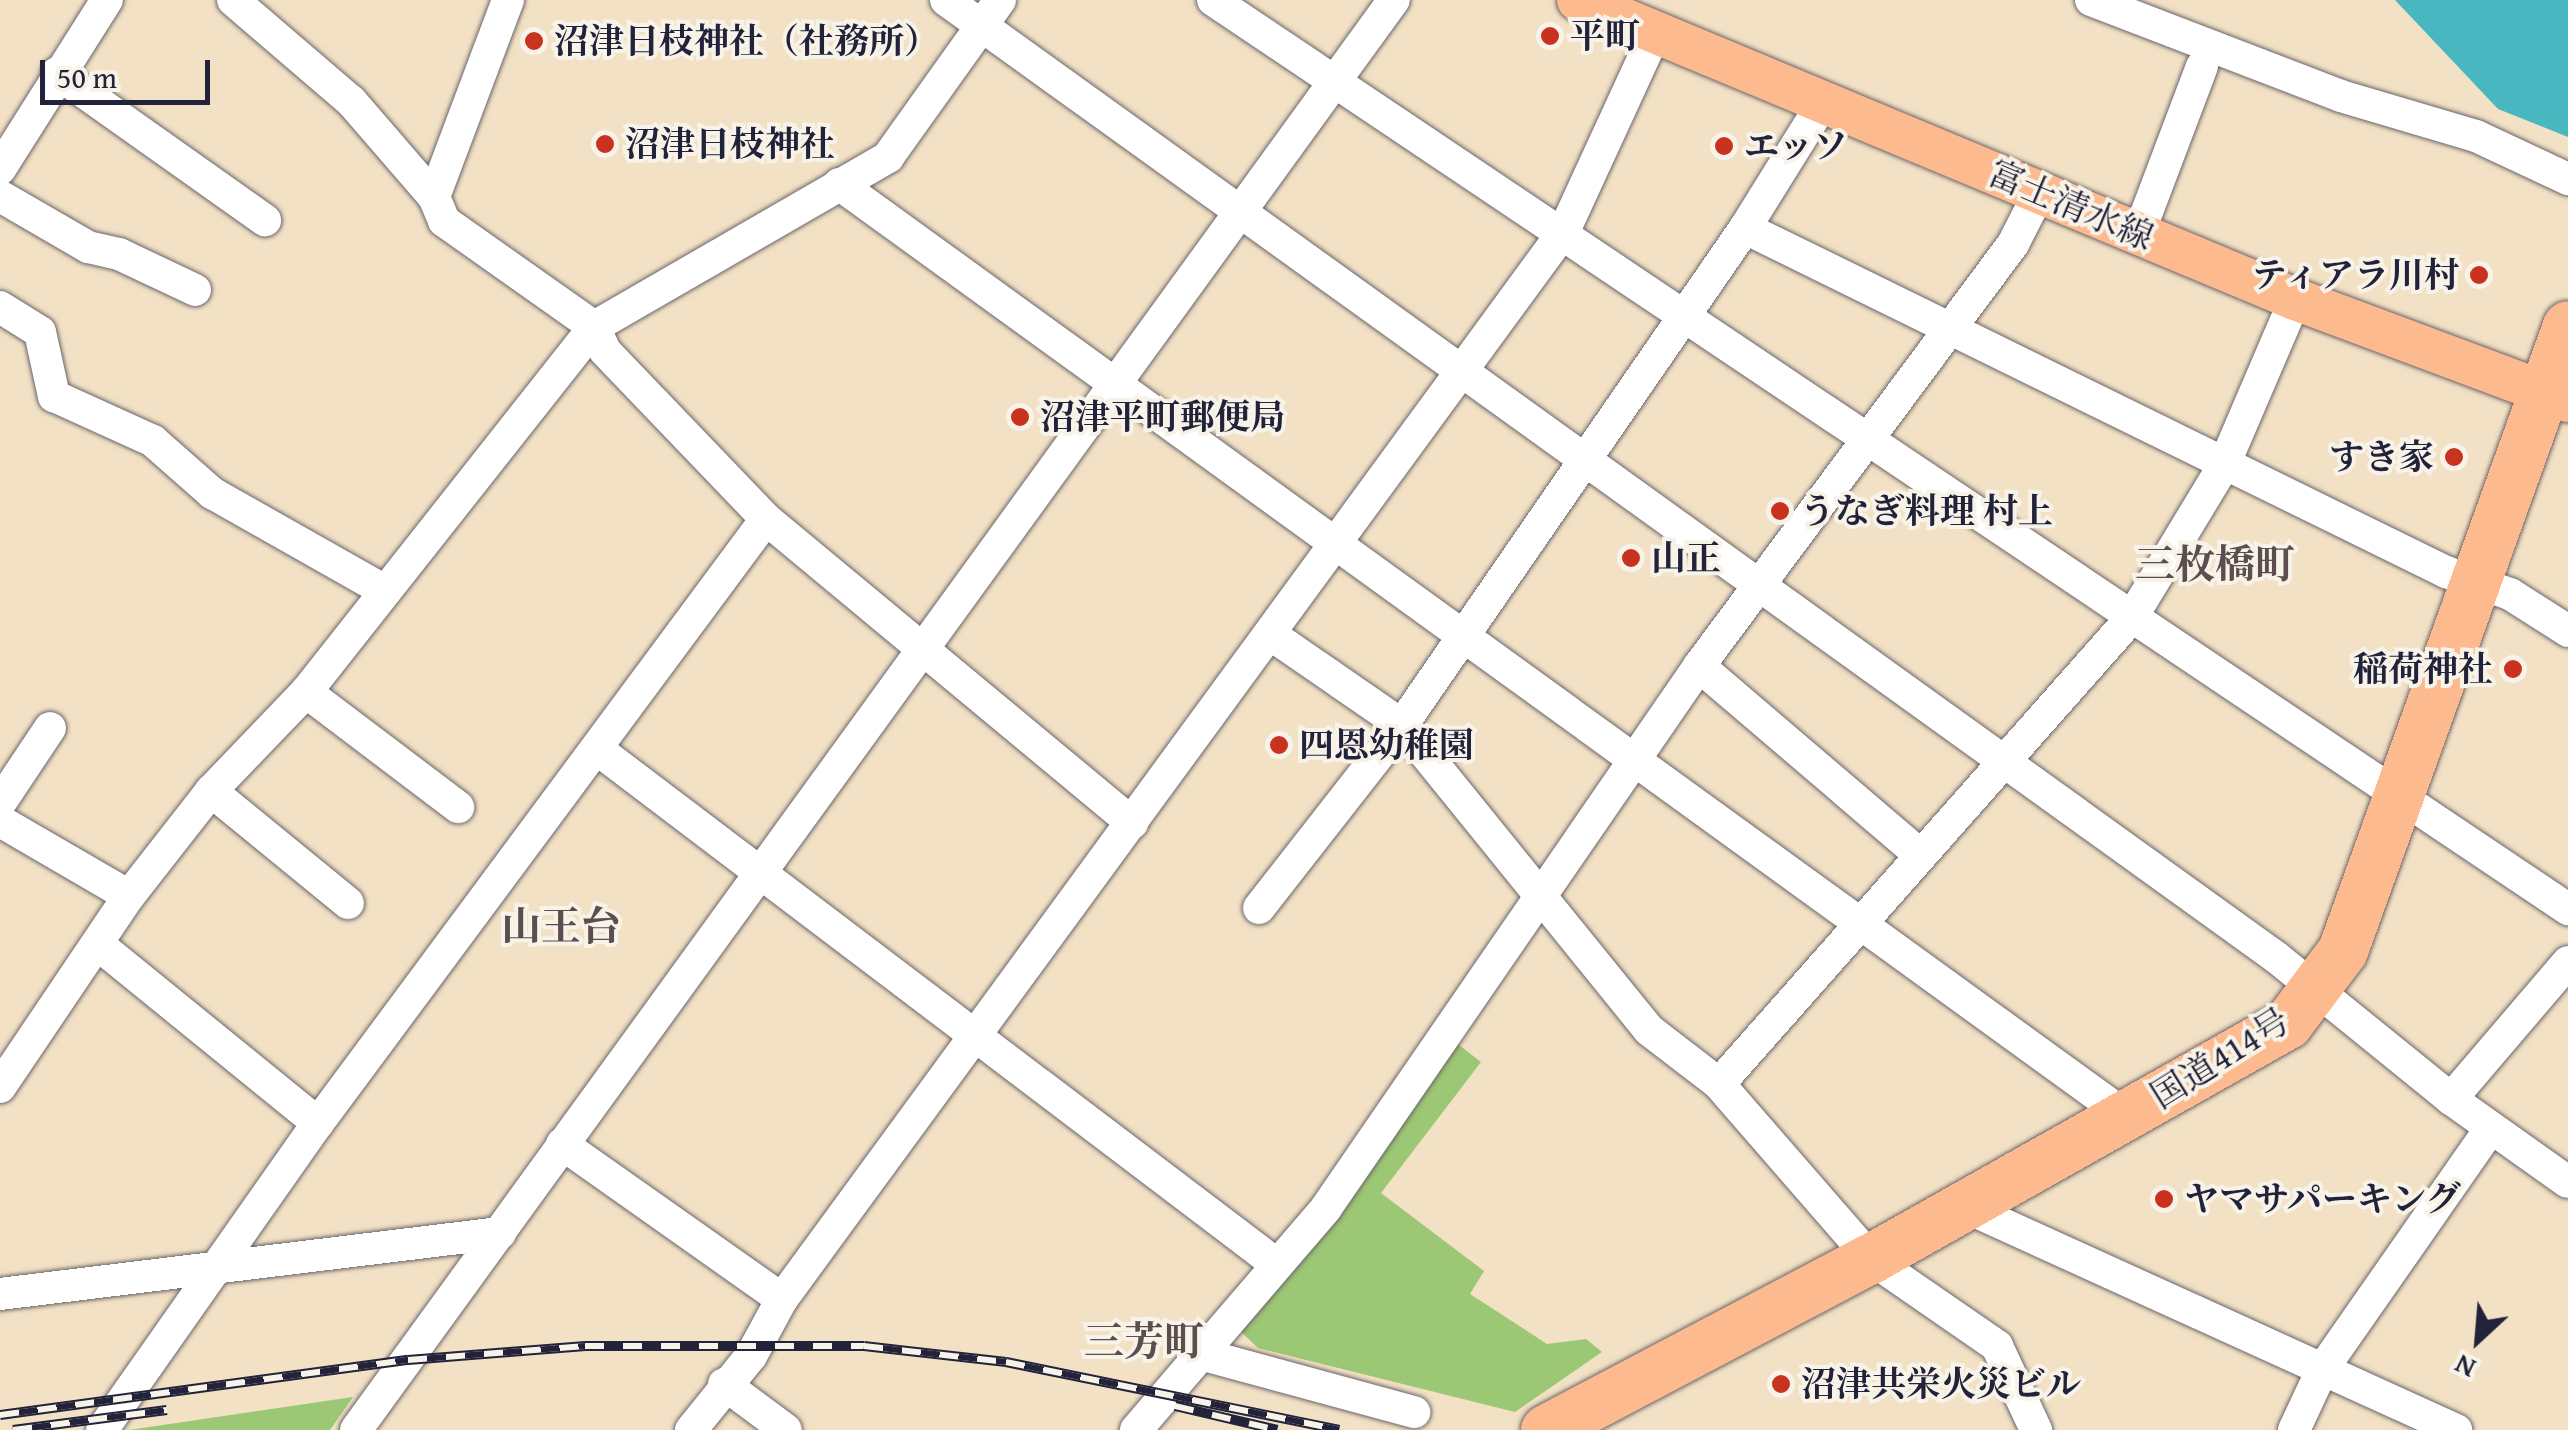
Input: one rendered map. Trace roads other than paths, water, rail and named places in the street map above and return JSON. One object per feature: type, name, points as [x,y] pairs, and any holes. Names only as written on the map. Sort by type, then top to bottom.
[{"type":"highway","name":"国道414号","points":[[1546,1430],[1871,1258],[2288,1024],[2343,951],[2478,583],[2556,397],[2568,326]]},
{"type":"main road","name":"富士清水線","points":[[1578,0],[2295,300],[2556,397]]},
{"type":"street","points":[[0,169],[107,0]]},
{"type":"street","points":[[233,0],[351,101],[434,197],[444,222],[594,327],[605,351],[766,519],[1132,823]]},
{"type":"street","points":[[434,197],[508,0]]},
{"type":"street","points":[[946,0],[991,13],[1239,212],[2316,991],[2490,1129],[2568,1182]]},
{"type":"street","points":[[1213,0],[1564,231],[2568,909]]},
{"type":"street","points":[[356,1430],[1394,0]]},
{"type":"street","points":[[2091,0],[2341,96],[2476,136],[2568,180]]},
{"type":"street","points":[[0,1087],[100,946],[129,896],[212,791],[306,692],[594,327],[888,157],[991,13]]},
{"type":"street","points":[[691,1430],[724,1384],[752,1356],[782,1299],[1339,544],[1564,231],[1655,33]]},
{"type":"street","points":[[2139,233],[2202,66]]},
{"type":"street","points":[[57,74],[265,220]]},
{"type":"street","points":[[1259,908],[1402,725],[1461,634],[1745,228],[1824,101]]},
{"type":"street","points":[[839,184],[1636,760],[1857,925],[2126,1116]]},
{"type":"street","points":[[1136,1430],[1204,1355],[1275,1262],[1326,1208],[1538,894],[1699,666],[1760,591],[2013,244],[2040,191]]},
{"type":"street","points":[[0,196],[88,247],[118,254],[194,290]]},
{"type":"street","points":[[1745,228],[2224,465],[2478,583],[2510,594],[2568,630]]},
{"type":"street","points":[[1719,1084],[2132,617],[2224,465],[2295,300]]},
{"type":"street","points":[[0,307],[40,332],[54,396],[152,441],[212,493],[386,591]]},
{"type":"street","points":[[102,1430],[318,1123],[766,519]]},
{"type":"street","points":[[1270,634],[1402,725],[1649,1030],[1719,1084],[1871,1258],[1997,1346],[2036,1430]]},
{"type":"street","points":[[1699,666],[1920,854]]},
{"type":"street","points":[[306,692],[458,808]]},
{"type":"street","points":[[0,803],[50,728]]},
{"type":"street","points":[[596,749],[765,871],[1275,1262]]},
{"type":"street","points":[[212,791],[348,903]]},
{"type":"street","points":[[0,821],[129,896]]},
{"type":"street","points":[[100,946],[318,1123]]},
{"type":"street","points":[[2451,1099],[2568,962]]},
{"type":"street","points":[[2294,1430],[2322,1370],[2490,1129]]},
{"type":"street","points":[[562,1144],[782,1299]]},
{"type":"street","points":[[1961,1205],[2456,1430]]},
{"type":"street","points":[[0,1294],[500,1232]]},
{"type":"street","points":[[1204,1355],[1414,1412]]},
{"type":"street","points":[[724,1384],[786,1430]]},
{"type":"water","points":[[2395,0],[2568,0],[2568,137],[2498,109]]},
{"type":"railway","points":[[0,1415],[408,1360],[585,1346],[864,1346],[1006,1362],[1339,1430]]},
{"type":"railway","points":[[1175,1406],[1277,1430]]},
{"type":"railway","points":[[13,1430],[167,1410]]},
{"type":"place","name":"平町","points":[[1550,36]]},
{"type":"place","name":"沼津日枝神社（社務所）","points":[[534,41]]},
{"type":"place","name":"沼津日枝神社","points":[[605,144]]},
{"type":"place","name":"エッソ","points":[[1724,146]]},
{"type":"place","name":"ティアラ川村","points":[[2479,275]]},
{"type":"place","name":"沼津平町郵便局","points":[[1020,417]]},
{"type":"place","name":"すき家","points":[[2454,457]]},
{"type":"place","name":"うなぎ料理 村上","points":[[1780,511]]},
{"type":"place","name":"山正","points":[[1631,558]]},
{"type":"place","name":"稲荷神社","points":[[2513,669]]},
{"type":"place","name":"四恩幼稚園","points":[[1279,745]]},
{"type":"place","name":"ヤマサパーキング","points":[[2164,1199]]},
{"type":"place","name":"沼津共栄火災ビル","points":[[1781,1384]]},
{"type":"district","name":"三枚橋町","points":[[2215,564]]},
{"type":"district","name":"山王台","points":[[561,926]]},
{"type":"district","name":"三芳町","points":[[1144,1341]]}]
